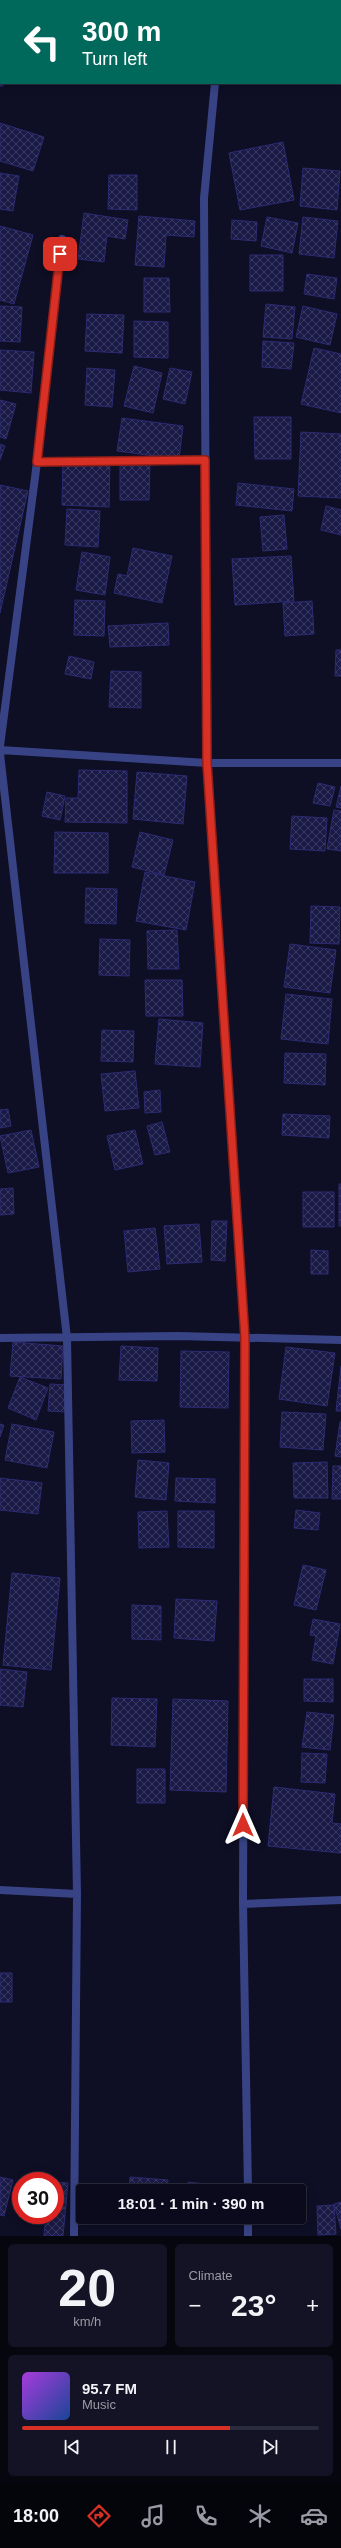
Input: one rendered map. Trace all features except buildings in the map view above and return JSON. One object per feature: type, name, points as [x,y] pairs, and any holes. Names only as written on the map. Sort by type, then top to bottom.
[{"type":"street","points":[[215,84],[204,198],[207,763],[245,1338],[243,1904],[248,2184]]},
{"type":"street","points":[[0,746],[37,462],[62,239]]},
{"type":"street","points":[[37,462],[205,460]]},
{"type":"street","points":[[0,750],[207,763],[341,763]]},
{"type":"street","points":[[0,754],[67,1338],[77,1894],[74,2236]]},
{"type":"street","points":[[0,1338],[245,1338],[341,1340]]},
{"type":"street","points":[[0,1890],[77,1894]]},
{"type":"street","points":[[243,1904],[341,1900]]},
{"type":"street","points":[[248,2224],[248,2236]]},
{"type":"route","points":[[60,254],[37,462],[205,460],[207,763],[245,1338],[243,1825]]}]
